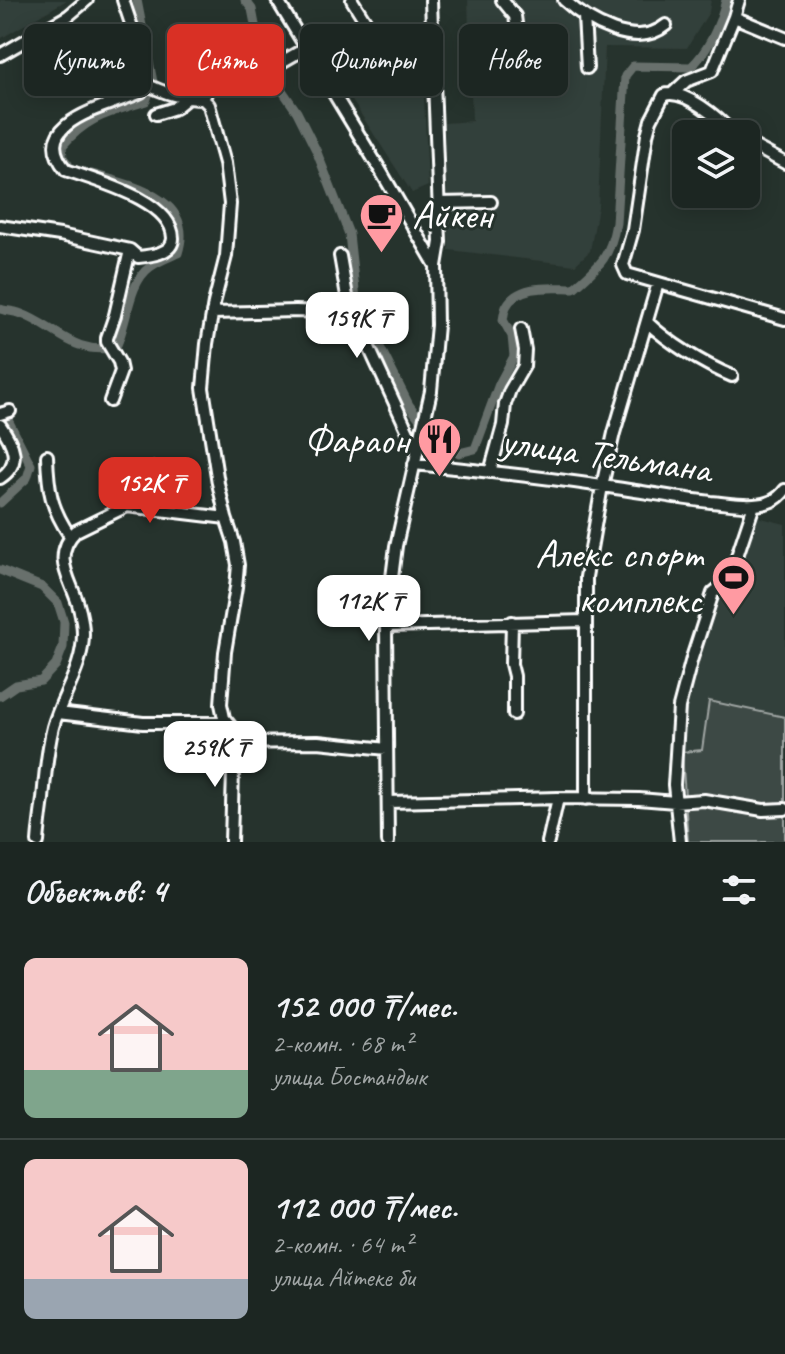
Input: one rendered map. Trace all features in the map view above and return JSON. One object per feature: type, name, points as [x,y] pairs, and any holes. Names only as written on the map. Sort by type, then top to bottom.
[{"type":"street","points":[[0,55],[68,16],[87,0]]},
{"type":"street","points":[[123,0],[131,24]]},
{"type":"street","points":[[277,0],[300,38]]},
{"type":"street","points":[[352,0],[366,24]]},
{"type":"street","points":[[431,0],[431,24]]},
{"type":"street","points":[[502,0],[515,16],[516,24]]},
{"type":"street","points":[[564,0],[584,16],[621,33],[650,34],[666,25]]},
{"type":"street","points":[[739,0],[712,71],[686,81],[673,93],[664,95],[651,120],[633,230],[623,265],[627,274],[785,319]]},
{"type":"street","points":[[584,16],[587,68]]},
{"type":"street","points":[[734,17],[785,38]]},
{"type":"street","points":[[203,99],[210,85],[259,75],[300,52]]},
{"type":"street","points":[[151,86],[175,97],[203,99],[209,105],[225,163],[230,204],[226,256],[212,313],[203,388],[216,470],[238,565],[221,704],[221,712],[233,729],[231,842]]},
{"type":"street","points":[[673,93],[720,120]]},
{"type":"street","points":[[0,226],[130,250],[138,257],[155,255],[172,244],[173,236],[164,215],[145,200],[66,170],[55,153],[64,128],[88,111],[130,96]]},
{"type":"street","points":[[335,96],[436,266]]},
{"type":"street","points":[[388,842],[386,626],[396,546],[434,371],[437,325],[436,266],[444,203],[436,96]]},
{"type":"street","points":[[156,114],[175,108],[186,99]]},
{"type":"street","points":[[760,150],[785,163]]},
{"type":"street","points":[[444,203],[491,202]]},
{"type":"street","points":[[110,401],[121,371],[107,342],[130,250]]},
{"type":"street","points":[[340,256],[351,308],[417,451]]},
{"type":"street","points":[[586,799],[586,577],[614,433],[658,283]]},
{"type":"street","points":[[212,313],[338,313],[351,308]]},
{"type":"street","points":[[647,322],[697,358],[732,376]]},
{"type":"street","points":[[490,472],[503,425],[505,404],[524,366],[521,329]]},
{"type":"street","points":[[0,425],[10,441],[14,460],[11,470],[0,478]]},
{"type":"street","points":[[47,456],[53,508],[70,536]]},
{"type":"street","name":"улица Тельмана","points":[[414,464],[754,505],[773,501],[785,490]]},
{"type":"street","points":[[38,842],[51,738],[79,664],[83,635],[78,604],[63,557],[70,536],[127,506],[156,468]]},
{"type":"street","points":[[680,842],[674,785],[679,707],[713,593],[729,580],[754,505]]},
{"type":"street","points":[[127,506],[226,518]]},
{"type":"street","points":[[386,626],[585,621]]},
{"type":"street","points":[[512,622],[514,714]]},
{"type":"street","points":[[58,713],[143,723],[227,723]]},
{"type":"street","points":[[234,743],[318,742],[387,749]]},
{"type":"street","points":[[388,802],[558,798],[704,800],[763,810],[785,809]]},
{"type":"street","points":[[548,842],[558,798]]},
{"type":"shaded area","points":[[0,0],[67,0],[24,24],[0,39]]},
{"type":"shaded area","points":[[468,0],[711,0],[709,12],[687,48],[605,47],[598,207],[590,251],[575,265],[449,250],[444,123],[472,121],[471,96],[568,96],[568,24],[469,24]]},
{"type":"shaded area","points":[[349,96],[424,96],[428,186],[412,193]]},
{"type":"shaded area","name":"Алекс спорт комплекс","points":[[757,517],[785,524],[785,717],[709,701],[702,751],[682,752],[687,701],[722,592],[733,596]]},
{"type":"shaded area","points":[[709,701],[785,717],[785,842],[688,842],[682,752],[702,750]]},
{"type":"waterway","points":[[68,164],[63,158],[62,146],[81,128],[100,116],[146,101],[153,82],[137,0]]},
{"type":"waterway","points":[[245,0],[252,9],[262,61],[297,112],[316,150],[349,234],[356,299],[409,405],[431,434],[459,453],[475,449],[499,384],[514,356],[512,336],[503,320],[505,309],[512,299],[537,288],[574,288],[597,267],[611,245],[616,223],[625,76],[633,66],[691,67],[713,36],[726,0]]},
{"type":"waterway","points":[[0,309],[32,318],[88,348],[116,347],[137,283],[150,267],[178,253],[181,234],[178,219],[156,197],[141,189],[92,174]]},
{"type":"waterway","points":[[0,410],[31,465],[27,478],[0,503]]},
{"type":"waterway","points":[[0,570],[42,587],[58,603],[64,622],[63,647],[56,665],[41,681],[16,685],[0,696]]},
{"type":"place","name":"Айкен","points":[[381,254]]},
{"type":"place","name":"Фараон","points":[[440,479]]},
{"type":"place","name":"Алекс спорт комплекс","points":[[733,616]]}]
